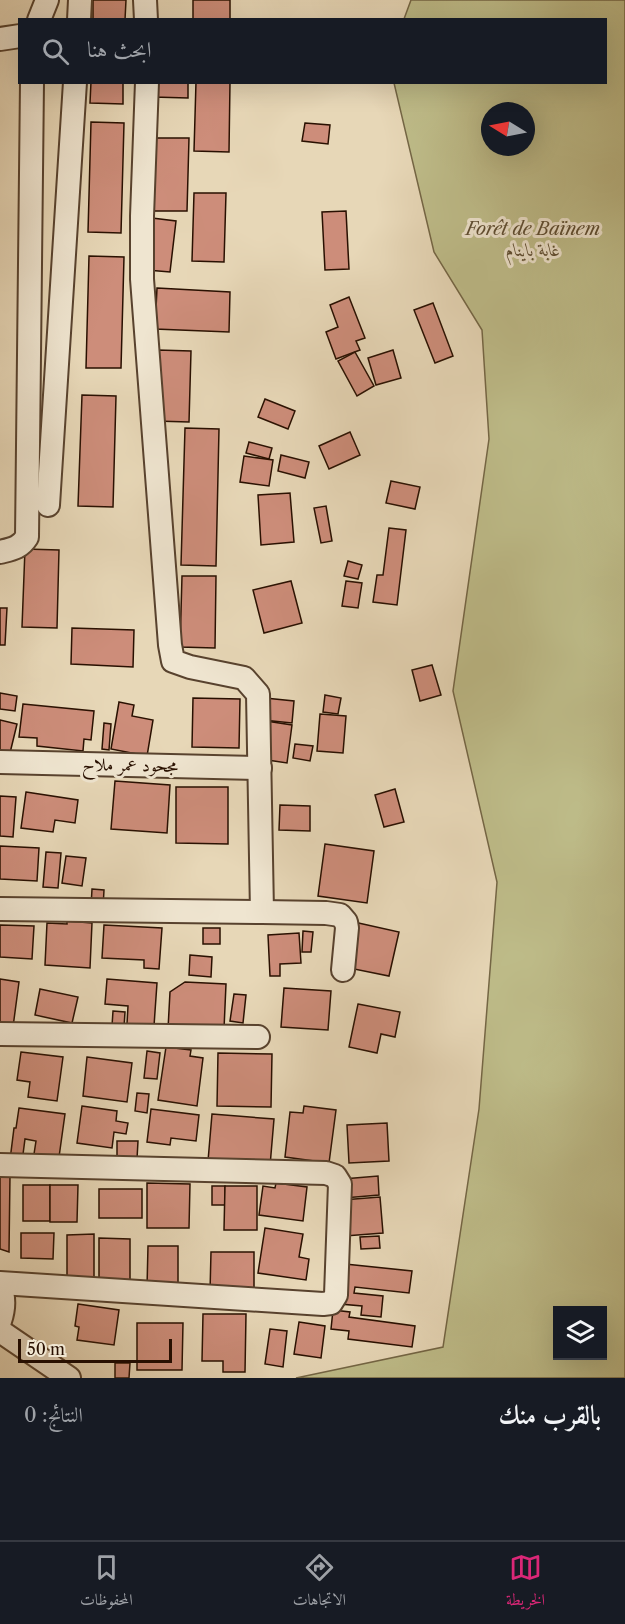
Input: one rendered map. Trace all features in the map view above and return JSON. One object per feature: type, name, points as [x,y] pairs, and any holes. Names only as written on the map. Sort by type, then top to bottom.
[{"type":"street","points":[[40,18],[47,0]]},
{"type":"street","points":[[79,18],[80,0]]},
{"type":"street","points":[[145,0],[146,18]]},
{"type":"street","points":[[0,39],[18,36]]},
{"type":"street","points":[[0,552],[14,549],[27,537],[32,84]]},
{"type":"street","points":[[48,505],[75,84]]},
{"type":"street","points":[[147,84],[142,279],[170,645],[173,661],[190,667],[243,678],[258,694],[262,912]]},
{"type":"street","name":"مجحود عمر ملاح","points":[[0,762],[260,768]]},
{"type":"street","points":[[0,909],[340,915],[346,922],[347,928],[343,970]]},
{"type":"street","points":[[0,1034],[258,1037]]},
{"type":"street","points":[[0,1166],[326,1173],[335,1176],[340,1184],[336,1295],[331,1303],[0,1285],[4,1301],[0,1321]]},
{"type":"street","points":[[0,1331],[69,1378]]},
{"type":"green space","name":"Forêt de Baïnem غابة باينام","points":[[411,0],[625,0],[625,1378],[296,1378],[443,1347],[479,1109],[497,882],[453,691],[489,439],[482,330],[434,252],[394,84],[607,84],[607,18],[404,18]]},
{"type":"building","points":[[93,0],[126,0],[125,18],[93,18]]},
{"type":"building","points":[[193,0],[230,0],[230,18],[193,18]]},
{"type":"building","points":[[91,84],[123,84],[123,104],[90,103]]},
{"type":"building","points":[[154,84],[188,84],[188,98],[153,97]]},
{"type":"building","points":[[196,84],[230,84],[229,152],[194,151]]},
{"type":"building","points":[[91,122],[124,123],[121,233],[88,232]]},
{"type":"building","points":[[305,123],[330,125],[328,144],[302,141]]},
{"type":"building","points":[[153,138],[189,138],[187,211],[151,211]]},
{"type":"building","points":[[194,193],[226,193],[224,262],[192,261]]},
{"type":"building","points":[[346,211],[349,269],[325,270],[322,212]]},
{"type":"building","points":[[152,218],[176,221],[170,272],[147,270]]},
{"type":"building","points":[[89,256],[124,257],[121,368],[86,368]]},
{"type":"building","points":[[157,288],[230,292],[229,332],[155,329]]},
{"type":"building","points":[[349,297],[365,338],[356,341],[360,350],[336,359],[326,332],[338,327],[330,305]]},
{"type":"building","points":[[433,303],[453,356],[435,363],[414,310]]},
{"type":"building","points":[[157,350],[191,351],[189,422],[155,421]]},
{"type":"building","points":[[393,350],[401,378],[376,385],[368,358]]},
{"type":"building","points":[[355,352],[374,386],[357,396],[338,361]]},
{"type":"building","points":[[82,395],[116,396],[113,507],[78,506]]},
{"type":"building","points":[[265,399],[295,411],[288,429],[258,417]]},
{"type":"building","points":[[185,428],[219,429],[216,566],[181,565]]},
{"type":"building","points":[[350,432],[360,455],[329,469],[319,446]]},
{"type":"building","points":[[249,442],[272,448],[269,459],[246,453]]},
{"type":"building","points":[[281,455],[309,462],[305,478],[278,471]]},
{"type":"building","points":[[244,456],[273,460],[269,486],[240,482]]},
{"type":"building","points":[[391,481],[420,487],[415,509],[386,503]]},
{"type":"building","points":[[290,493],[294,542],[261,545],[258,495]]},
{"type":"building","points":[[326,506],[332,541],[321,543],[314,508]]},
{"type":"building","points":[[389,528],[406,530],[397,605],[373,602],[377,575],[383,575]]},
{"type":"building","points":[[25,549],[59,550],[57,628],[22,627]]},
{"type":"building","points":[[348,561],[362,565],[358,579],[344,576]]},
{"type":"building","points":[[182,576],[216,576],[215,648],[180,647]]},
{"type":"building","points":[[291,581],[302,623],[264,633],[253,590]]},
{"type":"building","points":[[346,581],[362,583],[358,608],[342,606]]},
{"type":"building","points":[[0,608],[7,608],[5,645],[0,645]]},
{"type":"building","points":[[72,628],[134,630],[133,667],[71,664]]},
{"type":"building","points":[[432,665],[441,695],[420,701],[412,670]]},
{"type":"building","points":[[0,693],[17,696],[15,711],[0,709]]},
{"type":"building","points":[[325,695],[341,698],[338,714],[323,712]]},
{"type":"building","points":[[193,698],[240,699],[239,748],[192,747]]},
{"type":"building","points":[[265,698],[294,701],[292,723],[263,720]]},
{"type":"building","points":[[119,702],[134,705],[132,716],[153,720],[147,756],[111,749]]},
{"type":"building","points":[[23,704],[94,711],[91,740],[84,739],[83,751],[37,746],[37,738],[19,737]]},
{"type":"building","points":[[320,714],[346,716],[343,753],[317,751]]},
{"type":"building","points":[[0,720],[17,724],[10,753],[0,750]]},
{"type":"building","points":[[266,721],[292,725],[287,763],[261,759]]},
{"type":"building","points":[[104,723],[111,724],[109,750],[102,749]]},
{"type":"building","points":[[295,744],[313,746],[310,761],[293,758]]},
{"type":"building","points":[[115,781],[170,785],[167,833],[111,829]]},
{"type":"building","points":[[176,787],[228,787],[228,844],[176,843]]},
{"type":"building","points":[[395,789],[404,822],[384,827],[375,795]]},
{"type":"building","points":[[26,792],[78,800],[75,823],[55,820],[53,832],[21,828]]},
{"type":"building","points":[[0,796],[16,797],[13,837],[0,836]]},
{"type":"building","points":[[280,805],[310,806],[310,831],[279,830]]},
{"type":"building","points":[[325,844],[374,851],[367,903],[318,896]]},
{"type":"building","points":[[0,846],[39,848],[37,881],[0,879]]},
{"type":"building","points":[[46,852],[61,853],[58,888],[43,887]]},
{"type":"building","points":[[66,856],[86,858],[82,886],[62,883]]},
{"type":"building","points":[[92,889],[104,890],[103,908],[91,907]]},
{"type":"building","points":[[67,921],[92,923],[90,968],[45,965],[47,923],[67,924]]},
{"type":"building","points":[[354,922],[399,932],[389,976],[349,968]]},
{"type":"building","points":[[0,925],[34,926],[32,959],[0,957]]},
{"type":"building","points":[[104,925],[162,928],[159,969],[144,968],[144,960],[102,958]]},
{"type":"building","points":[[203,928],[220,928],[220,944],[203,944]]},
{"type":"building","points":[[303,931],[313,932],[311,952],[302,952]]},
{"type":"building","points":[[299,933],[301,963],[280,964],[280,976],[270,976],[268,935]]},
{"type":"building","points":[[190,955],[212,957],[211,977],[189,975]]},
{"type":"building","points":[[0,979],[19,982],[13,1027],[0,1025]]},
{"type":"building","points":[[107,979],[157,983],[154,1026],[127,1024],[128,1006],[105,1004]]},
{"type":"building","points":[[185,982],[226,984],[224,1029],[168,1029],[170,992]]},
{"type":"building","points":[[284,988],[331,991],[328,1030],[281,1027]]},
{"type":"building","points":[[40,989],[78,997],[72,1023],[35,1015]]},
{"type":"building","points":[[234,994],[246,995],[243,1023],[230,1021]]},
{"type":"building","points":[[358,1004],[400,1012],[395,1037],[381,1034],[377,1053],[349,1047]]},
{"type":"building","points":[[113,1011],[125,1012],[124,1027],[112,1026]]},
{"type":"building","points":[[166,1047],[191,1050],[190,1056],[203,1058],[197,1106],[158,1100]]},
{"type":"building","points":[[147,1051],[160,1053],[157,1079],[144,1078]]},
{"type":"building","points":[[21,1052],[63,1057],[57,1101],[28,1097],[30,1082],[17,1080]]},
{"type":"building","points":[[218,1053],[272,1054],[271,1107],[217,1106]]},
{"type":"building","points":[[87,1057],[132,1063],[127,1102],[83,1096]]},
{"type":"building","points":[[137,1093],[149,1094],[147,1113],[135,1111]]},
{"type":"building","points":[[82,1106],[117,1111],[116,1121],[128,1123],[126,1134],[114,1132],[112,1148],[77,1143]]},
{"type":"building","points":[[304,1106],[336,1110],[329,1163],[285,1157],[290,1112],[303,1113]]},
{"type":"building","points":[[19,1108],[65,1114],[59,1157],[34,1154],[36,1141],[25,1139],[22,1162],[10,1160]]},
{"type":"building","points":[[151,1109],[199,1115],[196,1141],[171,1138],[170,1145],[147,1142]]},
{"type":"building","points":[[212,1114],[274,1119],[270,1166],[208,1161]]},
{"type":"building","points":[[387,1123],[389,1161],[349,1163],[347,1125]]},
{"type":"building","points":[[117,1141],[138,1141],[137,1159],[117,1159]]},
{"type":"building","points":[[0,1175],[10,1175],[9,1252],[0,1249]]},
{"type":"building","points":[[378,1176],[379,1195],[344,1198],[343,1179]]},
{"type":"building","points":[[147,1183],[190,1184],[189,1228],[147,1228]]},
{"type":"building","points":[[276,1183],[307,1187],[303,1221],[259,1215],[263,1186],[275,1188]]},
{"type":"building","points":[[23,1185],[50,1185],[50,1221],[23,1221]]},
{"type":"building","points":[[50,1185],[78,1185],[77,1222],[50,1222]]},
{"type":"building","points":[[212,1186],[225,1186],[225,1205],[212,1205]]},
{"type":"building","points":[[225,1186],[257,1186],[257,1230],[224,1230]]},
{"type":"building","points":[[99,1189],[142,1189],[142,1218],[99,1218]]},
{"type":"building","points":[[380,1197],[383,1233],[345,1236],[342,1200]]},
{"type":"building","points":[[265,1228],[303,1234],[299,1257],[309,1259],[306,1280],[258,1273]]},
{"type":"building","points":[[21,1233],[54,1233],[53,1259],[21,1258]]},
{"type":"building","points":[[94,1234],[94,1281],[67,1280],[67,1235]]},
{"type":"building","points":[[379,1236],[380,1248],[361,1249],[360,1237]]},
{"type":"building","points":[[99,1238],[130,1239],[130,1284],[99,1284]]},
{"type":"building","points":[[148,1246],[178,1246],[178,1287],[147,1287]]},
{"type":"building","points":[[211,1252],[254,1252],[254,1292],[210,1292]]},
{"type":"building","points":[[345,1264],[412,1271],[409,1293],[355,1287],[354,1293],[383,1296],[381,1317],[361,1315],[362,1306],[340,1304]]},
{"type":"building","points":[[78,1304],[119,1310],[114,1345],[77,1340],[79,1327],[75,1326]]},
{"type":"building","points":[[333,1310],[350,1312],[349,1317],[415,1326],[412,1347],[348,1339],[349,1331],[331,1329]]},
{"type":"building","points":[[203,1314],[246,1314],[245,1372],[223,1372],[223,1361],[202,1361]]},
{"type":"building","points":[[299,1322],[325,1326],[321,1358],[294,1354]]},
{"type":"building","points":[[137,1323],[183,1323],[182,1370],[137,1370]]},
{"type":"building","points":[[270,1329],[287,1331],[283,1367],[265,1364]]},
{"type":"building","points":[[115,1363],[130,1363],[129,1378],[115,1378]]}]
